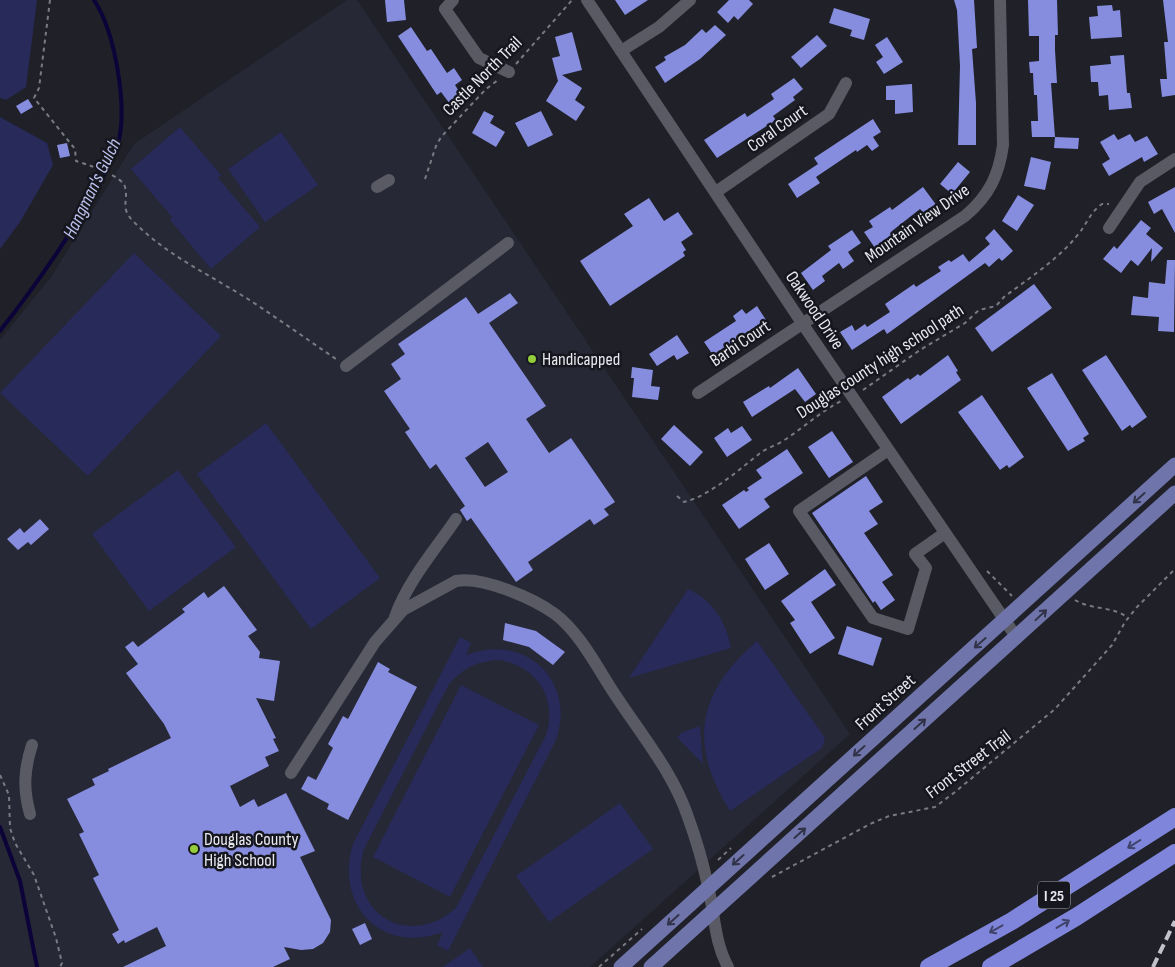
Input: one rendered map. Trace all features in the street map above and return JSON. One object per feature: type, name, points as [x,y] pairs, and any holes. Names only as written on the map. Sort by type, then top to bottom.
[{"type":"highway","name":"I 25","points":[[929,967],[1020,916],[1175,817]]},
{"type":"highway","name":"I 25","points":[[991,967],[1076,917],[1175,853]]},
{"type":"main road","name":"Front Street","points":[[621,967],[1175,465]]},
{"type":"main road","points":[[650,967],[1017,638],[1175,493]]},
{"type":"street","points":[[453,0],[444,9],[479,58],[509,72]]},
{"type":"street","name":"Oakwood Drive","points":[[587,0],[802,323],[1017,638]]},
{"type":"street","points":[[621,51],[660,27],[690,0]]},
{"type":"street","name":"Mountain View Drive","points":[[802,323],[965,216],[986,195],[1000,164],[1003,145],[1000,0]]},
{"type":"street","name":"Coral Court","points":[[716,192],[829,114],[846,83]]},
{"type":"street","points":[[1109,228],[1140,182],[1175,159]]},
{"type":"street","points":[[377,187],[388,180]]},
{"type":"street","points":[[346,366],[508,243]]},
{"type":"street","name":"Barbi Court","points":[[698,393],[802,323]]},
{"type":"street","points":[[888,450],[799,511],[873,618],[908,629],[926,568],[916,554],[945,533]]},
{"type":"street","points":[[395,620],[400,604],[456,519]]},
{"type":"street","points":[[291,773],[374,642],[403,610],[456,581],[465,579],[486,583],[530,600],[555,615],[576,636],[671,780],[688,817],[709,887],[719,948],[728,967]]},
{"type":"street","points":[[30,814],[26,799],[24,776],[32,745]]},
{"type":"path","points":[[50,0],[39,88],[34,98],[74,149],[76,161],[91,165],[122,181],[125,186],[124,208],[141,228],[346,366]]},
{"type":"path","name":"Castle North Trail","points":[[425,179],[436,146],[447,129],[486,89],[509,72],[572,0]]},
{"type":"path","name":"Douglas county high school path","points":[[677,496],[684,502],[695,499],[740,471],[761,452],[783,441],[818,415],[866,389],[920,350],[959,328],[979,310],[996,306],[1004,297],[1076,238],[1087,223],[1093,210],[1102,204],[1124,206]]},
{"type":"path","points":[[982,566],[1012,596]]},
{"type":"path","name":"Front Street Trail","points":[[766,879],[798,864],[870,824],[890,816],[935,807],[1055,709],[1106,653],[1128,618],[1175,569]]},
{"type":"path","points":[[1064,594],[1083,605],[1117,611],[1128,618]]},
{"type":"path","points":[[0,775],[9,795],[10,828],[15,843],[34,875],[56,938],[62,962],[60,967]]},
{"type":"path","points":[[727,851],[731,866]]},
{"type":"shaded area","points":[[0,0],[37,0],[26,87],[6,100],[0,98]]},
{"type":"shaded area","points":[[347,0],[357,0],[850,734],[590,967],[0,967],[0,340],[51,277],[134,144]]},
{"type":"shaded area","points":[[0,117],[47,143],[53,165],[20,222],[0,249]]},
{"type":"shaded area","points":[[180,127],[221,175],[218,178],[260,227],[211,269],[170,220],[172,217],[131,169]]},
{"type":"shaded area","points":[[281,132],[318,185],[265,222],[228,169]]},
{"type":"shaded area","points":[[134,253],[221,336],[88,476],[0,393]]},
{"type":"shaded area","points":[[266,423],[380,578],[311,629],[197,474]]},
{"type":"shaded area","points":[[178,470],[236,547],[149,611],[92,534]]},
{"type":"shaded area","points":[[688,589],[705,599],[717,613],[726,629],[731,648],[629,678]]},
{"type":"shaded area","points":[[460,637],[471,643],[466,655],[487,650],[507,650],[526,656],[541,666],[552,681],[559,698],[561,718],[556,740],[448,951],[437,945],[443,932],[421,937],[401,937],[383,930],[368,920],[357,905],[350,887],[349,866],[353,844]],"holes":[[[499,660],[512,663],[524,669],[541,686],[549,709],[546,735],[456,908],[437,920],[418,926],[400,925],[384,918],[372,906],[364,890],[361,871],[364,849],[449,684],[471,666]]]},
{"type":"shaded area","points":[[757,641],[825,738],[822,748],[730,811],[708,763],[704,741],[705,720],[711,700],[722,680],[737,660]]},
{"type":"shaded area","points":[[461,685],[539,725],[450,897],[373,857]]},
{"type":"shaded area","points":[[700,726],[703,764],[677,737],[683,732]]},
{"type":"shaded area","points":[[620,803],[653,849],[549,922],[516,876]]},
{"type":"shaded area","points":[[470,948],[483,967],[443,967]]},
{"type":"building","points":[[385,0],[404,0],[406,20],[387,22]]},
{"type":"building","points":[[615,0],[648,0],[625,15]]},
{"type":"building","points":[[729,0],[749,0],[753,4],[738,20],[734,16],[728,23],[717,12]]},
{"type":"building","points":[[954,0],[974,0],[977,48],[972,49],[976,103],[976,145],[958,145],[960,66],[957,10]]},
{"type":"building","points":[[1028,0],[1057,0],[1058,35],[1055,35],[1055,50],[1057,83],[1051,83],[1055,137],[1032,137],[1031,121],[1038,121],[1037,95],[1034,95],[1033,73],[1030,73],[1029,62],[1039,61],[1039,36],[1029,36]]},
{"type":"building","points":[[1163,0],[1175,0],[1175,95],[1162,97],[1160,79],[1167,79],[1164,42],[1168,42]]},
{"type":"building","points":[[1112,5],[1113,11],[1120,10],[1122,37],[1091,39],[1089,17],[1098,16],[1097,6]]},
{"type":"building","points":[[834,8],[870,19],[864,40],[850,36],[852,30],[829,23]]},
{"type":"building","points":[[715,25],[726,35],[700,59],[665,83],[655,67],[666,60],[664,57],[685,45],[702,29],[706,33]]},
{"type":"building","points":[[411,27],[427,51],[431,49],[447,73],[454,68],[462,80],[455,85],[462,96],[450,104],[441,92],[437,95],[398,36]]},
{"type":"building","points":[[572,32],[582,70],[562,75],[582,88],[575,100],[585,107],[576,121],[546,101],[558,81],[552,58],[560,56],[555,37]]},
{"type":"building","points":[[817,35],[827,46],[801,68],[791,57]]},
{"type":"building","points":[[887,37],[903,62],[884,74],[876,62],[883,57],[875,45]]},
{"type":"building","points":[[1124,55],[1127,93],[1130,93],[1132,108],[1109,110],[1108,95],[1099,96],[1098,82],[1091,82],[1090,66],[1111,64],[1110,56]]},
{"type":"building","points":[[794,78],[803,89],[793,97],[795,100],[773,116],[776,120],[717,158],[704,140],[745,113],[747,117],[774,99],[771,94]]},
{"type":"building","points":[[912,84],[913,112],[895,114],[895,100],[886,100],[886,86]]},
{"type":"building","points":[[28,99],[33,107],[21,114],[16,106]]},
{"type":"building","points":[[484,111],[494,116],[490,123],[505,132],[496,147],[472,133]]},
{"type":"building","points":[[541,111],[553,135],[528,147],[515,123]]},
{"type":"building","points":[[873,119],[881,132],[873,137],[879,146],[872,151],[867,145],[857,152],[856,150],[816,177],[820,183],[797,198],[788,184],[818,164],[814,158]]},
{"type":"building","points":[[1114,134],[1118,140],[1130,134],[1135,142],[1147,136],[1158,154],[1144,162],[1142,157],[1109,176],[1102,164],[1110,159],[1100,142]]},
{"type":"building","points":[[1055,137],[1079,138],[1078,149],[1054,148]]},
{"type":"building","points":[[67,143],[70,156],[60,158],[57,145]]},
{"type":"building","points":[[1031,157],[1051,162],[1045,190],[1024,186]]},
{"type":"building","points":[[958,162],[970,172],[952,194],[940,184]]},
{"type":"building","points":[[923,187],[937,206],[925,215],[920,209],[892,231],[895,234],[875,248],[864,232],[873,227],[869,221],[890,207],[892,210]]},
{"type":"building","points":[[1175,187],[1175,233],[1162,209],[1154,214],[1148,202]]},
{"type":"building","points":[[1018,195],[1034,205],[1017,231],[1002,221]]},
{"type":"building","points":[[649,198],[664,221],[678,212],[693,234],[681,242],[686,250],[683,252],[685,256],[610,306],[580,261],[633,226],[624,214]]},
{"type":"building","points":[[1141,220],[1151,228],[1146,234],[1163,248],[1151,262],[1152,248],[1138,266],[1131,260],[1121,273],[1103,259],[1114,246],[1117,249]]},
{"type":"building","points":[[994,229],[1013,251],[1002,261],[999,258],[989,267],[985,263],[887,334],[884,329],[852,350],[840,332],[852,325],[855,331],[865,324],[867,327],[890,312],[885,304],[914,284],[916,287],[941,271],[938,267],[949,260],[951,262],[963,254],[969,262],[990,244],[985,238]]},
{"type":"building","points":[[852,230],[861,243],[848,252],[854,261],[843,269],[839,263],[822,276],[825,281],[813,290],[801,273],[831,250],[828,246]]},
{"type":"building","points":[[1167,260],[1175,260],[1174,332],[1158,331],[1159,317],[1131,315],[1133,296],[1148,298],[1149,282],[1165,284]]},
{"type":"building","points":[[1034,284],[1052,308],[992,352],[975,328]]},
{"type":"building","points":[[510,293],[518,303],[489,323],[546,406],[526,419],[549,453],[571,438],[615,502],[604,509],[609,515],[594,525],[590,519],[528,562],[533,570],[516,582],[471,518],[467,521],[460,510],[465,506],[436,464],[430,469],[405,432],[410,429],[384,391],[401,379],[391,364],[405,354],[398,344],[466,297],[478,314]],"holes":[[[488,442],[508,472],[485,487],[465,458]]]},
{"type":"building","points":[[757,306],[766,320],[713,355],[704,342],[736,321],[733,316],[742,309],[746,314]]},
{"type":"building","points":[[677,335],[689,353],[677,360],[674,355],[657,366],[649,354]]},
{"type":"building","points":[[948,355],[961,380],[901,424],[882,397],[908,378],[910,380],[918,374],[920,376]]},
{"type":"building","points":[[1106,355],[1147,417],[1132,428],[1130,425],[1122,431],[1082,370]]},
{"type":"building","points":[[632,367],[653,370],[651,386],[660,387],[658,400],[632,397],[634,378],[631,378]]},
{"type":"building","points":[[798,368],[816,394],[805,402],[795,389],[752,417],[743,402],[769,386],[770,388]]},
{"type":"building","points":[[1052,373],[1089,434],[1083,438],[1085,441],[1068,451],[1027,388]]},
{"type":"building","points":[[982,395],[1024,457],[1009,468],[1007,465],[1000,470],[958,412]]},
{"type":"building","points":[[674,425],[703,452],[690,466],[661,439]]},
{"type":"building","points":[[742,426],[752,440],[727,457],[714,438],[728,428],[731,433]]},
{"type":"building","points":[[832,431],[853,462],[829,478],[808,447]]},
{"type":"building","points":[[787,449],[803,473],[764,499],[770,507],[739,529],[722,505],[744,490],[746,492],[749,490],[747,488],[762,478],[756,470]]},
{"type":"building","points":[[866,476],[883,502],[869,511],[878,524],[864,533],[893,575],[882,582],[895,600],[881,610],[875,601],[873,603],[812,513]]},
{"type":"building","points":[[40,519],[49,529],[31,545],[28,542],[18,550],[7,539],[20,528],[24,533]]},
{"type":"building","points":[[769,543],[789,574],[765,590],[745,559]]},
{"type":"building","points":[[825,569],[836,585],[811,602],[835,638],[810,654],[790,623],[795,620],[781,601]]},
{"type":"building","points":[[224,586],[257,630],[248,636],[260,652],[259,658],[280,661],[274,701],[256,698],[276,738],[273,739],[279,751],[265,757],[269,766],[230,786],[240,807],[254,799],[258,807],[286,793],[315,851],[300,857],[331,920],[330,932],[323,943],[313,949],[301,950],[284,947],[290,959],[273,967],[123,967],[166,946],[157,927],[125,943],[124,940],[118,944],[112,934],[119,930],[93,878],[99,875],[79,834],[84,832],[67,799],[95,785],[92,779],[109,771],[108,769],[171,738],[164,724],[126,673],[138,664],[125,647],[133,641],[138,647],[185,612],[182,609],[204,592],[208,598]]},
{"type":"building","points":[[505,623],[536,631],[565,652],[553,665],[529,647],[503,640]]},
{"type":"building","points":[[847,626],[882,638],[873,666],[838,654]]},
{"type":"building","points":[[378,662],[390,669],[388,672],[417,687],[348,820],[327,809],[329,804],[301,789],[308,776],[316,780],[333,748],[328,744],[343,716],[348,719]]},
{"type":"building","points":[[365,923],[372,939],[360,945],[352,929]]},
{"type":"waterway","name":"Hangman's Gulch","points":[[0,331],[63,244],[108,167],[118,144],[121,128],[118,70],[108,31],[94,0]]},
{"type":"waterway","name":"Hangman's Gulch","points":[[0,827],[20,881],[37,967]]},
{"type":"railway","points":[[1153,967],[1175,921]]},
{"type":"place","name":"Handicapped","points":[[532,359]]},
{"type":"place","name":"Douglas County High School","points":[[194,849]]}]
